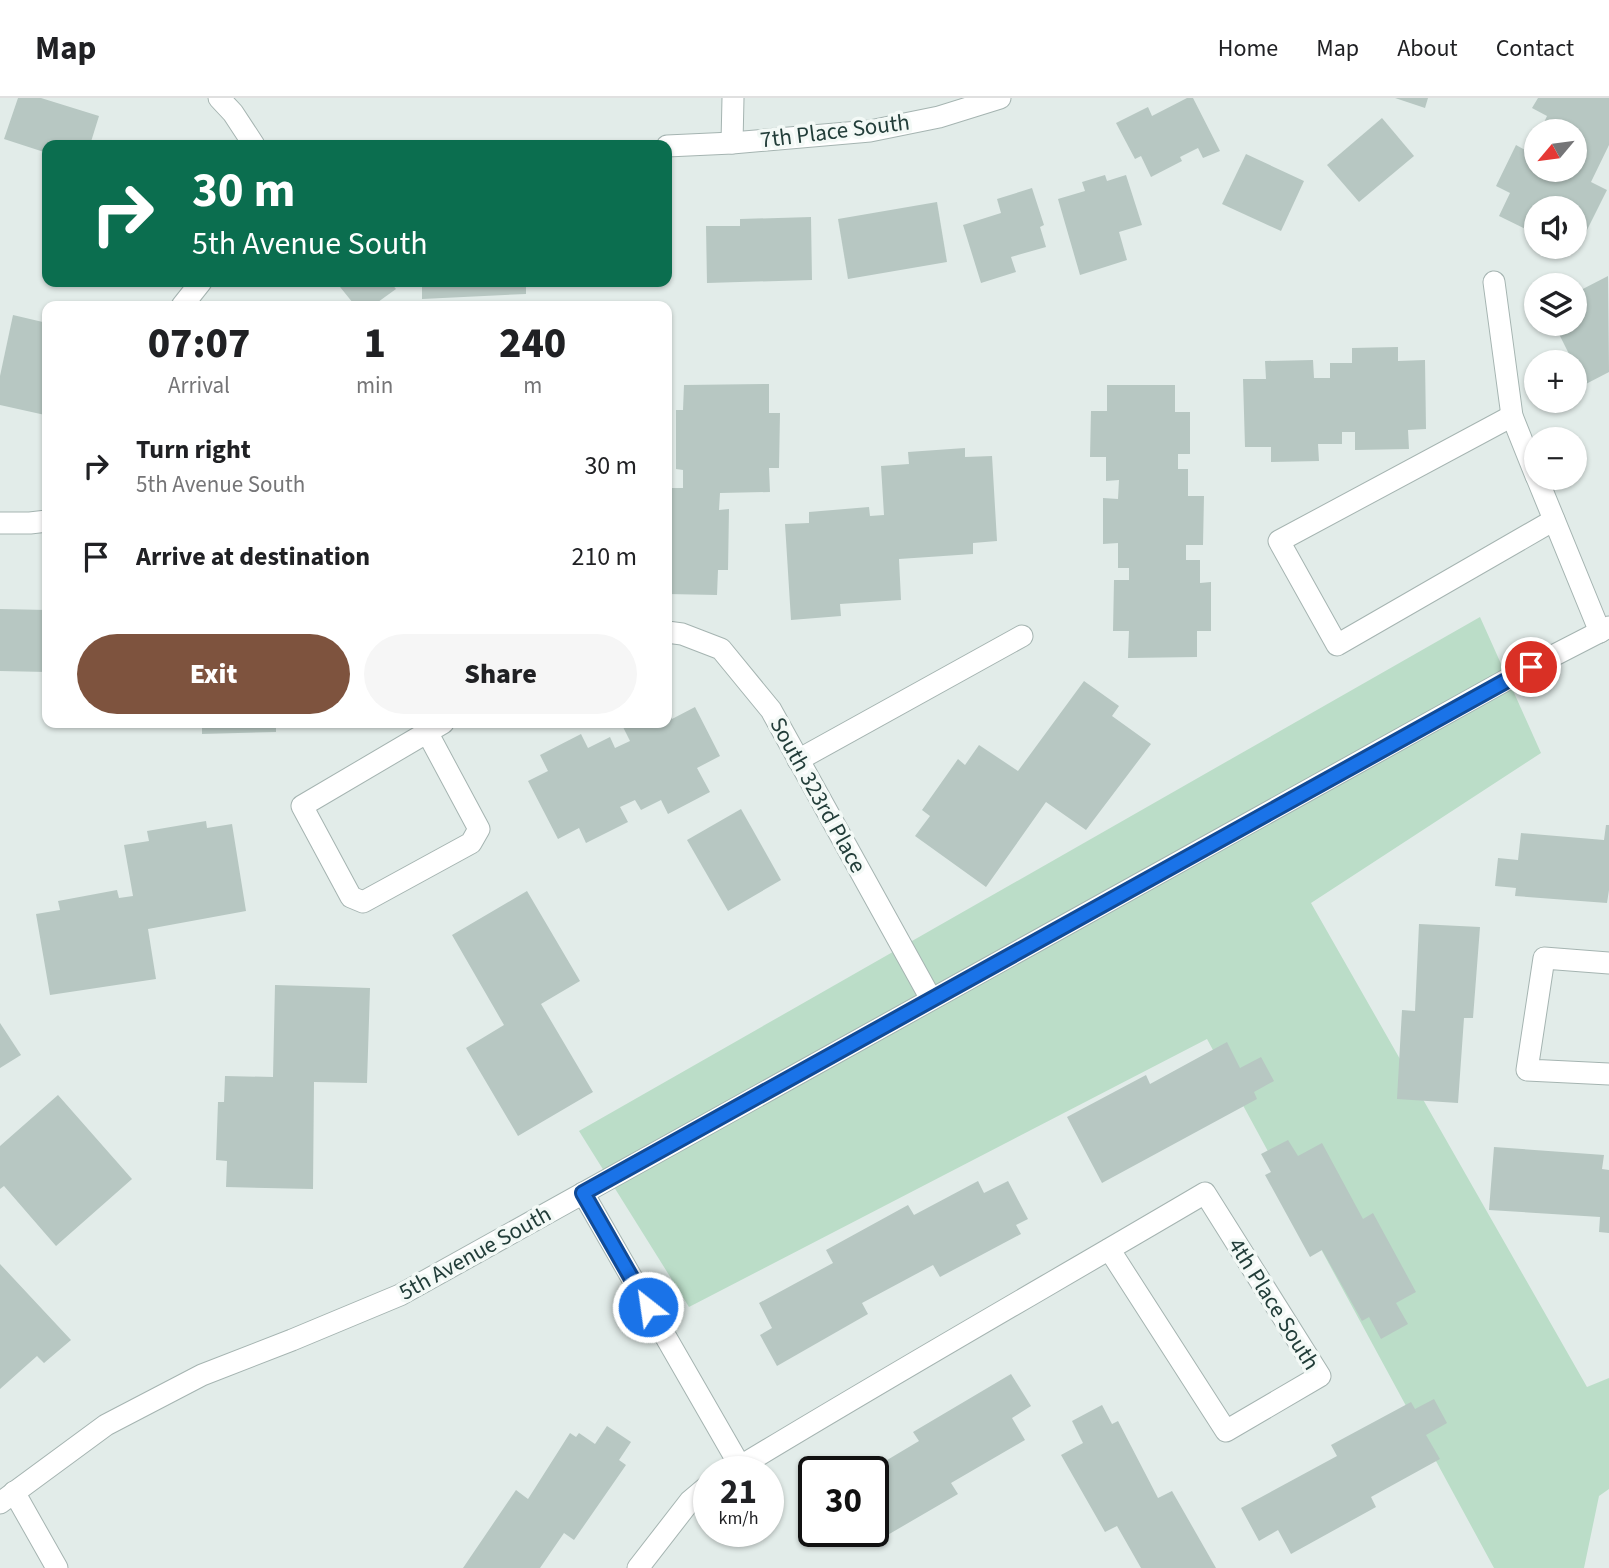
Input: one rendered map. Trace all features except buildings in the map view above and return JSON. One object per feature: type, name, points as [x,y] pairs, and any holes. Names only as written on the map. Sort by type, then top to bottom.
[{"type":"street","points":[[219,98],[233,113],[251,140]]},
{"type":"street","points":[[732,143],[733,98]]},
{"type":"street","name":"7th Place South","points":[[672,146],[870,131],[939,117],[1000,98]]},
{"type":"street","points":[[1494,282],[1512,416],[1524,445]]},
{"type":"street","points":[[186,301],[197,287]]},
{"type":"street","points":[[1512,416],[1279,541],[1337,645],[1554,520]]},
{"type":"street","points":[[1542,490],[1604,629]]},
{"type":"street","points":[[0,523],[42,522]]},
{"type":"street","name":"5th Avenue South","points":[[7,1497],[106,1425],[202,1375],[400,1295],[1508,679],[1604,629]]},
{"type":"street","name":"South 323rd Place","points":[[672,633],[721,649],[771,710],[931,999]]},
{"type":"street","points":[[798,760],[1022,636]]},
{"type":"street","points":[[433,728],[302,806],[351,897],[363,902],[471,844],[479,829],[435,728]]},
{"type":"street","points":[[1609,962],[1544,958],[1527,1070],[1609,1074]]},
{"type":"street","points":[[583,1193],[728,1456]]},
{"type":"street","name":"4th Place South","points":[[757,1456],[1109,1249],[1205,1193],[1320,1376],[1226,1431],[1109,1249]]},
{"type":"street","points":[[7,1497],[57,1568]]},
{"type":"street","points":[[638,1568],[693,1500]]},
{"type":"green space","points":[[1480,617],[1541,753],[1311,903],[1587,1387],[1609,1378],[1609,1489],[1599,1496],[1584,1568],[1494,1568],[1207,1039],[689,1307],[579,1131]]},
{"type":"route","points":[[648,1307],[583,1193],[1531,667]]}]
